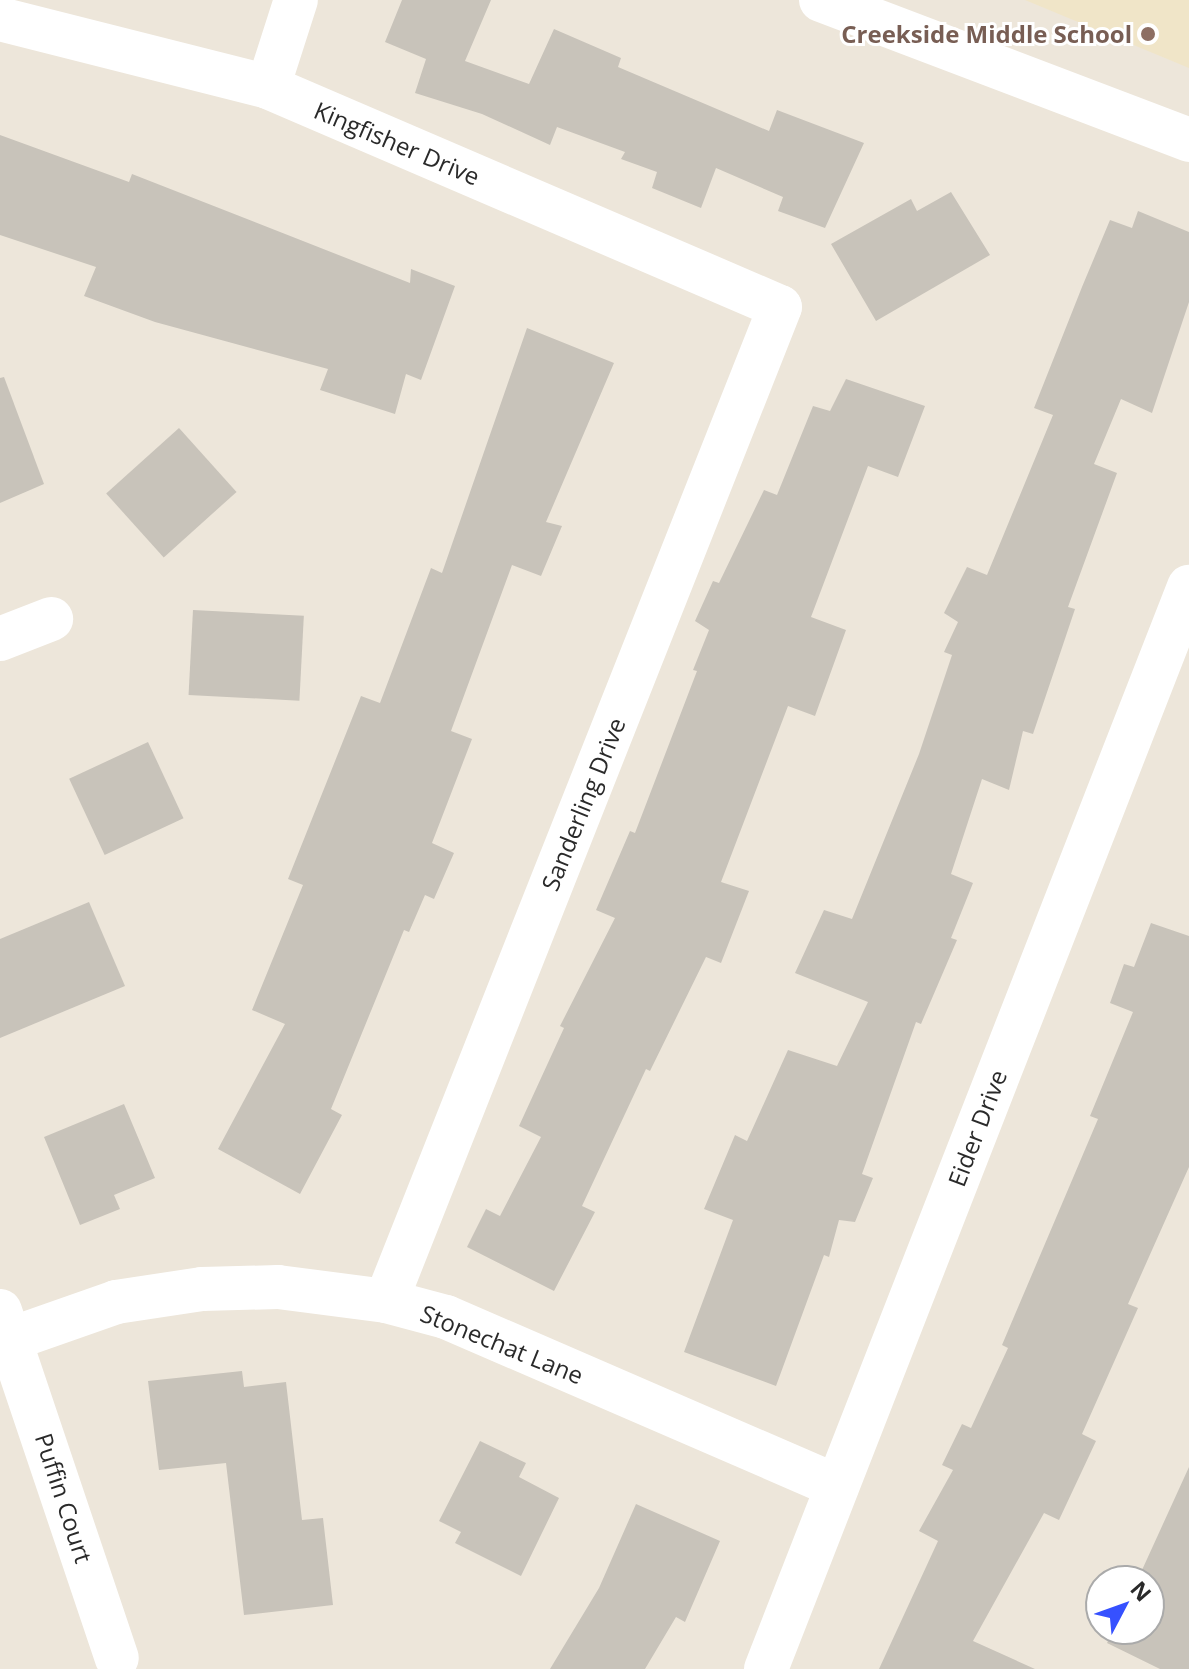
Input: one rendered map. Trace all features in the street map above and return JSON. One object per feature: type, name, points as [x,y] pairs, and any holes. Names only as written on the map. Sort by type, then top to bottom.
[{"type":"street","points":[[268,87],[296,0]]},
{"type":"street","points":[[821,0],[1189,140]]},
{"type":"street","name":"Kingfisher Drive","points":[[0,19],[268,87],[780,307]]},
{"type":"street","name":"Sanderling Drive","points":[[386,1301],[780,307]]},
{"type":"street","name":"Eider Drive","points":[[766,1669],[1189,587]]},
{"type":"street","points":[[0,639],[51,619]]},
{"type":"street","name":"Stonechat Lane","points":[[5,1325],[116,1302],[202,1289],[278,1287],[386,1301],[446,1317],[837,1486]]},
{"type":"street","name":"Puffin Court","points":[[5,1325],[117,1658]]},
{"type":"shaded area","name":"Creekside Middle School","points":[[1025,0],[1189,0],[1189,68]]},
{"type":"building","points":[[402,0],[491,0],[465,61],[529,84],[554,29],[621,58],[618,67],[769,131],[777,110],[864,143],[825,228],[778,211],[783,197],[716,168],[701,208],[652,188],[657,172],[621,159],[625,152],[557,127],[550,145],[482,114],[415,93],[426,59],[385,42]]},
{"type":"building","points":[[0,135],[129,182],[132,174],[410,283],[411,269],[455,286],[421,380],[406,374],[395,414],[320,390],[328,369],[155,322],[84,296],[96,267],[0,235]]},
{"type":"building","points":[[951,192],[990,255],[876,321],[831,244],[911,199],[917,211]]},
{"type":"building","points":[[1138,211],[1189,232],[1189,302],[1152,413],[1121,399],[1094,464],[1117,473],[1068,607],[1075,609],[1033,734],[1023,731],[1009,790],[982,779],[951,874],[973,883],[951,938],[957,940],[921,1024],[916,1022],[862,1174],[873,1178],[855,1222],[839,1220],[829,1257],[824,1255],[776,1386],[684,1352],[733,1220],[704,1209],[735,1135],[747,1141],[788,1050],[837,1066],[868,1002],[795,973],[824,910],[852,919],[919,754],[952,655],[944,652],[958,622],[944,613],[967,567],[987,575],[1053,415],[1034,408],[1082,287],[1110,220],[1132,228]]},
{"type":"building","points":[[527,328],[614,363],[546,522],[562,526],[541,576],[512,565],[451,731],[472,739],[432,843],[454,853],[434,899],[425,895],[409,932],[404,930],[331,1109],[342,1115],[300,1194],[218,1149],[285,1024],[252,1010],[303,885],[288,879],[361,696],[380,703],[431,568],[442,573]]},
{"type":"building","points":[[4,377],[44,484],[0,503],[0,378]]},
{"type":"building","points":[[846,379],[925,406],[898,477],[868,466],[811,617],[846,630],[815,716],[788,706],[721,882],[749,891],[721,963],[706,957],[650,1071],[646,1069],[582,1206],[595,1212],[554,1291],[467,1247],[486,1209],[500,1216],[541,1137],[519,1126],[564,1028],[560,1026],[615,918],[596,910],[630,831],[635,833],[697,671],[693,670],[709,630],[695,621],[713,581],[719,583],[764,490],[777,495],[813,406],[830,411]]},
{"type":"building","points":[[179,428],[237,492],[164,557],[106,494]]},
{"type":"building","points":[[193,610],[304,616],[299,701],[189,695]]},
{"type":"building","points":[[148,742],[183,818],[105,855],[69,779]]},
{"type":"building","points":[[89,902],[125,986],[0,1038],[0,939]]},
{"type":"building","points":[[1151,923],[1189,936],[1189,1167],[1128,1304],[1138,1308],[1082,1434],[1096,1441],[1059,1520],[1044,1513],[973,1641],[1035,1669],[879,1669],[938,1541],[919,1531],[953,1470],[942,1465],[962,1424],[971,1428],[1008,1348],[1002,1345],[1098,1119],[1090,1116],[1133,1012],[1110,1003],[1124,964],[1134,967]]},
{"type":"building","points":[[124,1104],[155,1178],[114,1195],[120,1209],[80,1225],[44,1137]]},
{"type":"building","points":[[242,1371],[244,1387],[286,1382],[302,1520],[323,1518],[333,1605],[244,1615],[226,1463],[159,1470],[148,1381]]},
{"type":"building","points":[[480,1441],[526,1463],[519,1477],[559,1498],[521,1576],[455,1543],[461,1532],[439,1521]]},
{"type":"building","points":[[1189,1467],[1189,1669],[1160,1669],[1111,1645],[1165,1645],[1165,1565],[1144,1565]]},
{"type":"building","points":[[636,1504],[720,1541],[685,1622],[676,1617],[645,1669],[550,1669],[599,1588]]},
{"type":"place","name":"Creekside Middle School","points":[[1148,34]]}]
